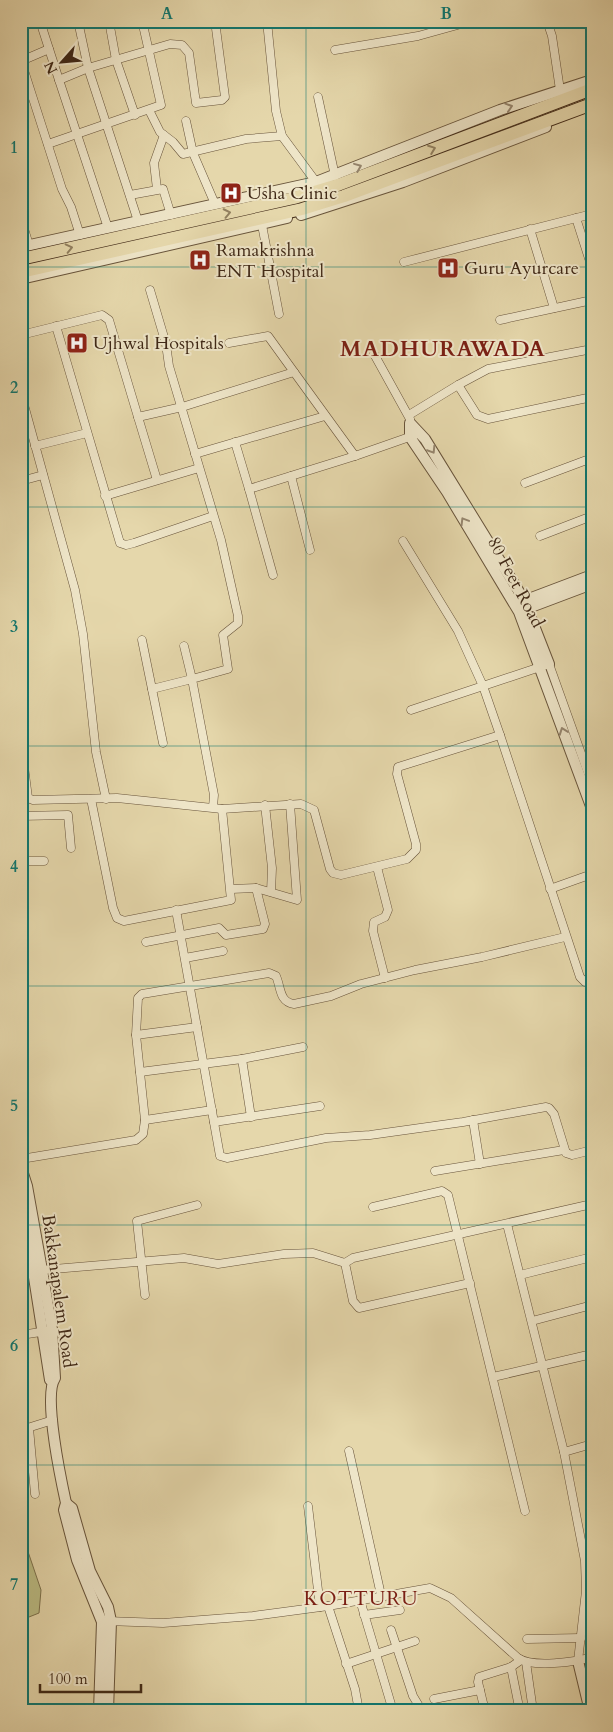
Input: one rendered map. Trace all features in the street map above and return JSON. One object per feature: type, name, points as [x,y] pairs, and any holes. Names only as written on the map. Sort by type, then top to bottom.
[{"type":"main road","points":[[21,258],[257,206],[338,185],[592,89]]},
{"type":"main road","points":[[21,272],[302,209],[344,196],[592,104]]},
{"type":"street","points":[[40,21],[108,228]]},
{"type":"street","points":[[78,21],[88,68],[138,221]]},
{"type":"street","points":[[108,21],[116,60],[135,114]]},
{"type":"street","points":[[59,80],[88,68],[170,44],[182,45],[189,53],[196,103],[222,100],[224,97],[215,21]]},
{"type":"street","points":[[267,21],[276,111],[282,136],[316,182]]},
{"type":"street","points":[[336,50],[418,36],[472,21]]},
{"type":"street","points":[[547,21],[552,36],[560,90]]},
{"type":"street","points":[[48,144],[135,114],[150,112],[162,103],[147,51],[142,25]]},
{"type":"street","points":[[49,49],[21,61],[80,235]]},
{"type":"street","points":[[21,219],[25,246],[316,182],[500,110],[592,80]]},
{"type":"street","points":[[318,97],[335,176]]},
{"type":"street","points":[[21,279],[262,225],[320,210],[403,182],[592,110]]},
{"type":"street","points":[[150,112],[157,128],[172,142],[181,154],[193,153],[246,138],[282,136]]},
{"type":"street","points":[[186,121],[193,153],[215,204]]},
{"type":"street","points":[[157,189],[154,164],[164,135]]},
{"type":"street","points":[[130,195],[157,189],[165,192],[171,215]]},
{"type":"street","points":[[404,262],[592,214]]},
{"type":"street","points":[[576,218],[592,268]]},
{"type":"street","points":[[262,225],[278,314]]},
{"type":"street","points":[[530,229],[554,308]]},
{"type":"street","points":[[150,290],[164,337],[169,366],[213,516],[236,606],[238,623],[223,636],[228,669],[152,689]]},
{"type":"street","points":[[500,320],[592,300]]},
{"type":"street","points":[[21,336],[102,315],[106,316],[109,320],[157,480]]},
{"type":"street","points":[[56,326],[120,543],[126,545],[213,516]]},
{"type":"street","points":[[229,343],[268,336],[355,456]]},
{"type":"street","points":[[410,419],[458,385],[488,369],[592,349]]},
{"type":"street","points":[[249,489],[415,435],[410,419],[374,354]]},
{"type":"street","points":[[138,416],[182,407],[294,372]]},
{"type":"street","points":[[458,385],[477,415],[488,419],[592,397]]},
{"type":"street","points":[[21,394],[75,590],[83,634],[96,752],[106,799]]},
{"type":"street","points":[[195,454],[325,416]]},
{"type":"street","points":[[36,446],[87,433]]},
{"type":"street","name":"80 Feet Road","points":[[415,435],[447,492],[521,606],[545,666]]},
{"type":"street","points":[[235,442],[273,575]]},
{"type":"street","points":[[525,483],[592,458]]},
{"type":"street","points":[[106,496],[199,468]]},
{"type":"street","points":[[21,481],[43,475]]},
{"type":"street","points":[[291,476],[310,550]]},
{"type":"street","points":[[540,536],[592,516]]},
{"type":"street","points":[[403,541],[458,631],[483,686],[580,977],[585,982],[592,980]]},
{"type":"street","points":[[521,606],[592,575]]},
{"type":"street","points":[[521,606],[592,584]]},
{"type":"street","points":[[142,640],[163,743]]},
{"type":"street","points":[[184,646],[214,795],[213,807]]},
{"type":"street","points":[[411,710],[545,666]]},
{"type":"street","points":[[545,666],[592,784]]},
{"type":"street","points":[[545,666],[592,809]]},
{"type":"street","points":[[21,742],[28,798],[33,800],[106,799],[222,809],[301,804],[314,810],[330,869],[333,873],[341,875],[407,859],[416,850],[397,774],[398,767],[500,735]]},
{"type":"street","points":[[91,799],[113,908],[117,918],[124,921],[231,900],[222,809]]},
{"type":"street","points":[[231,889],[256,888],[297,900],[290,804]]},
{"type":"street","points":[[265,806],[272,868],[271,892]]},
{"type":"street","points":[[21,816],[68,815],[71,848]]},
{"type":"street","points":[[21,861],[44,861]]},
{"type":"street","points":[[376,868],[388,910],[385,917],[374,922],[373,931],[385,978]]},
{"type":"street","points":[[550,889],[592,874]]},
{"type":"street","points":[[146,942],[219,928],[226,935],[263,929],[265,924],[256,888]]},
{"type":"street","points":[[176,910],[220,1156],[227,1158],[326,1138],[370,1135],[550,1108],[554,1114],[564,1150]]},
{"type":"street","points":[[21,1159],[136,1140],[143,1134],[145,1120],[136,1035],[138,998],[142,994],[269,973],[276,976],[286,1001],[294,1004],[331,996],[361,984],[565,936]]},
{"type":"street","points":[[185,958],[222,952]]},
{"type":"street","points":[[136,1035],[198,1027]]},
{"type":"street","points":[[140,1072],[204,1065],[303,1047]]},
{"type":"street","points":[[242,1059],[251,1118]]},
{"type":"street","points":[[214,1122],[251,1118],[320,1106]]},
{"type":"street","points":[[145,1120],[212,1110]]},
{"type":"street","points":[[473,1120],[480,1164]]},
{"type":"street","points":[[435,1171],[564,1150],[572,1155],[592,1150]]},
{"type":"street","name":"Bakkanapalem Road","points":[[21,1167],[28,1186],[42,1270],[55,1378],[52,1382],[53,1420],[66,1503],[64,1510],[77,1560],[107,1621]]},
{"type":"street","points":[[373,1207],[445,1191],[448,1195],[526,1510]]},
{"type":"street","points":[[21,1194],[48,1330],[21,1335]]},
{"type":"street","points":[[42,1270],[141,1260],[192,1258],[218,1264],[284,1254],[313,1253],[345,1263],[353,1258],[458,1236],[592,1204]]},
{"type":"street","points":[[145,1295],[137,1221],[197,1205]]},
{"type":"street","points":[[507,1224],[564,1452],[587,1577],[578,1661],[590,1711]]},
{"type":"street","points":[[520,1275],[592,1257]]},
{"type":"street","points":[[345,1263],[353,1301],[359,1308],[470,1283]]},
{"type":"street","points":[[532,1320],[592,1305]]},
{"type":"street","points":[[493,1377],[592,1355]]},
{"type":"street","points":[[35,1494],[25,1429],[53,1420]]},
{"type":"street","points":[[564,1452],[592,1444]]},
{"type":"street","points":[[350,1451],[382,1595]]},
{"type":"street","points":[[308,1506],[324,1607],[357,1696],[358,1711]]},
{"type":"street","points":[[107,1621],[163,1623],[253,1616],[324,1607],[420,1588],[441,1592],[451,1598],[524,1661],[533,1711]]},
{"type":"street","points":[[360,1600],[393,1711]]},
{"type":"street","points":[[364,1615],[400,1610]]},
{"type":"street","points":[[99,1711],[107,1621]]},
{"type":"street","points":[[107,1621],[108,1711]]},
{"type":"street","points":[[392,1630],[413,1696],[422,1711]]},
{"type":"street","points":[[528,1638],[581,1638]]},
{"type":"street","points":[[346,1664],[415,1641]]},
{"type":"street","points":[[485,1711],[479,1677],[524,1661],[578,1661],[592,1656]]},
{"type":"street","points":[[511,1667],[518,1702]]},
{"type":"street","points":[[434,1699],[480,1690]]},
{"type":"green space","points":[[21,1531],[41,1590],[39,1613],[24,1619],[21,1638]]},
{"type":"place","name":"Usha Clinic","points":[[231,193]]},
{"type":"place","name":"Ramakrishna ENT Hospital","points":[[200,260]]},
{"type":"place","name":"Guru Ayurcare","points":[[448,268]]},
{"type":"place","name":"Ujhwal Hospitals","points":[[77,343]]},
{"type":"district","name":"MADHURAWADA","points":[[443,348]]},
{"type":"district","name":"KOTTURU","points":[[361,1598]]}]
